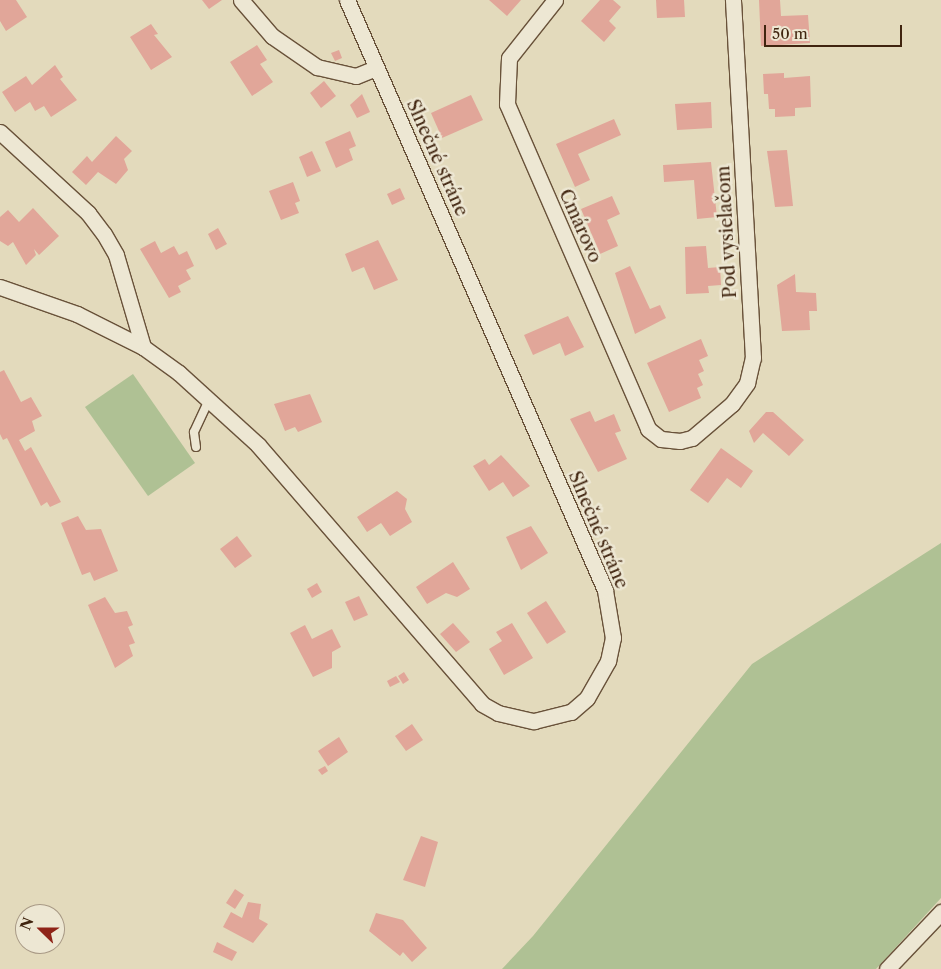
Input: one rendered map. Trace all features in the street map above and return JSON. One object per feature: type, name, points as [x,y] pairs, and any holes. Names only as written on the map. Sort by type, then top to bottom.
[{"type":"street","points":[[241,0],[272,36],[317,67],[356,76],[376,68]]},
{"type":"street","name":"Slnečné stráne","points":[[0,287],[77,314],[143,347],[210,400],[258,445],[482,704],[498,713],[534,721],[571,712],[587,698],[608,661],[613,638],[605,590],[347,0]]},
{"type":"street","name":"Cmárovo","points":[[555,0],[509,58],[507,104],[648,429],[661,439],[692,438]]},
{"type":"street","name":"Pod vysielačom","points":[[692,438],[732,404],[747,383],[753,358],[733,0]]},
{"type":"street","points":[[0,132],[88,213],[104,234],[116,255],[143,347]]},
{"type":"street","points":[[887,969],[941,912]]},
{"type":"lane","points":[[196,447],[194,432],[210,400]]},
{"type":"green space","points":[[133,374],[195,463],[148,496],[85,407]]},
{"type":"green space","points":[[941,543],[941,898],[876,969],[502,969],[533,936],[752,664]]},
{"type":"building","points":[[0,0],[16,0],[27,17],[6,31],[0,21]]},
{"type":"building","points":[[202,0],[222,0],[209,9]]},
{"type":"building","points":[[489,0],[521,0],[507,16]]},
{"type":"building","points":[[600,0],[613,0],[621,7],[609,21],[616,28],[604,42],[581,21]]},
{"type":"building","points":[[656,0],[684,0],[685,17],[657,18]]},
{"type":"building","points":[[759,0],[780,0],[781,16],[808,15],[810,43],[761,46]]},
{"type":"building","points":[[151,24],[158,34],[154,35],[172,57],[151,70],[130,37]]},
{"type":"building","points":[[257,45],[267,60],[260,64],[273,82],[252,96],[230,62]]},
{"type":"building","points":[[339,50],[342,58],[335,61],[331,53]]},
{"type":"building","points":[[55,65],[63,77],[60,79],[77,100],[51,117],[44,106],[35,111],[30,102],[15,112],[2,92],[26,76],[32,85]]},
{"type":"building","points":[[784,73],[784,78],[810,76],[811,107],[795,108],[795,116],[775,117],[775,109],[769,109],[768,94],[764,94],[763,74]]},
{"type":"building","points":[[324,81],[336,96],[321,108],[310,93]]},
{"type":"building","points":[[362,94],[370,112],[357,118],[350,105]]},
{"type":"building","points":[[471,95],[483,120],[442,138],[431,113]]},
{"type":"building","points":[[711,102],[712,128],[677,130],[675,104]]},
{"type":"building","points":[[614,119],[621,135],[578,154],[590,180],[575,187],[556,144]]},
{"type":"building","points":[[350,131],[356,146],[349,149],[353,160],[336,168],[325,142]]},
{"type":"building","points":[[116,136],[132,151],[124,159],[128,170],[116,184],[98,172],[86,185],[72,172],[87,156],[92,162]]},
{"type":"building","points":[[787,150],[793,206],[775,207],[767,151]]},
{"type":"building","points":[[312,151],[321,171],[307,177],[299,157]]},
{"type":"building","points":[[711,162],[717,217],[697,219],[694,180],[664,182],[663,165]]},
{"type":"building","points":[[293,182],[300,201],[295,203],[299,213],[281,220],[269,191]]},
{"type":"building","points":[[400,188],[405,199],[392,205],[387,194]]},
{"type":"building","points":[[612,196],[620,214],[607,220],[618,246],[600,254],[581,209]]},
{"type":"building","points":[[33,208],[59,236],[39,255],[34,249],[36,255],[26,265],[13,242],[8,246],[0,241],[0,217],[8,210],[19,222]]},
{"type":"building","points":[[218,228],[227,244],[216,250],[208,234]]},
{"type":"building","points":[[378,240],[398,280],[374,290],[364,267],[352,272],[345,254]]},
{"type":"building","points":[[155,241],[161,253],[174,246],[179,255],[187,251],[194,266],[186,270],[191,279],[178,286],[181,292],[169,298],[140,249]]},
{"type":"building","points":[[706,246],[708,268],[720,267],[721,285],[708,286],[709,293],[686,294],[685,247]]},
{"type":"building","points":[[630,266],[650,309],[660,305],[666,318],[635,334],[615,273]]},
{"type":"building","points":[[795,274],[796,292],[816,293],[817,311],[809,311],[810,330],[782,331],[777,285]]},
{"type":"building","points":[[568,316],[584,347],[565,356],[560,343],[533,355],[524,335]]},
{"type":"building","points":[[701,339],[708,356],[699,360],[704,371],[698,374],[703,385],[697,388],[701,398],[669,412],[647,363]]},
{"type":"building","points":[[4,370],[21,402],[31,397],[42,416],[32,421],[35,431],[19,440],[25,451],[31,447],[61,502],[50,507],[47,502],[41,506],[7,438],[3,440],[0,434],[0,372]]},
{"type":"building","points":[[310,394],[322,422],[298,432],[295,427],[285,431],[274,404]]},
{"type":"building","points":[[590,411],[595,422],[614,414],[621,431],[615,433],[627,459],[598,472],[570,419]]},
{"type":"building","points":[[766,412],[773,412],[804,440],[789,456],[763,433],[754,443],[749,431]]},
{"type":"building","points":[[721,448],[753,471],[741,488],[727,478],[708,503],[690,490]]},
{"type":"building","points":[[501,455],[530,486],[513,497],[503,482],[489,491],[473,466],[485,459],[489,465]]},
{"type":"building","points":[[397,491],[407,499],[405,509],[412,522],[390,536],[381,523],[367,532],[357,517]]},
{"type":"building","points":[[78,516],[86,530],[101,529],[118,571],[94,581],[90,572],[82,575],[61,523]]},
{"type":"building","points":[[531,526],[548,553],[521,570],[506,537]]},
{"type":"building","points":[[237,536],[252,556],[235,568],[220,549]]},
{"type":"building","points":[[453,562],[470,589],[457,597],[446,593],[427,604],[416,587]]},
{"type":"building","points":[[317,583],[322,592],[312,598],[307,589]]},
{"type":"building","points":[[359,596],[368,615],[354,621],[345,602]]},
{"type":"building","points":[[105,597],[115,613],[127,611],[133,625],[128,627],[135,643],[129,645],[133,656],[115,668],[88,605]]},
{"type":"building","points":[[546,601],[566,632],[547,644],[527,613]]},
{"type":"building","points":[[453,623],[470,642],[456,652],[440,634]]},
{"type":"building","points":[[512,623],[533,658],[504,675],[489,649],[502,641],[496,632]]},
{"type":"building","points":[[305,625],[312,639],[332,629],[341,647],[332,652],[332,668],[313,677],[290,633]]},
{"type":"building","points":[[404,672],[409,680],[403,684],[398,676]]},
{"type":"building","points":[[396,676],[400,682],[390,687],[387,681]]},
{"type":"building","points":[[412,724],[423,740],[406,751],[395,736]]},
{"type":"building","points":[[339,737],[348,752],[328,766],[318,751]]},
{"type":"building","points":[[325,766],[328,771],[322,775],[318,770]]},
{"type":"building","points":[[421,836],[438,842],[425,887],[403,880]]},
{"type":"building","points":[[235,889],[244,895],[235,909],[226,903]]},
{"type":"building","points":[[248,902],[261,904],[259,919],[268,924],[253,943],[223,927],[231,912],[242,918]]},
{"type":"building","points":[[376,913],[403,920],[427,948],[412,962],[403,952],[400,956],[369,931]]},
{"type":"building","points":[[217,942],[237,952],[232,961],[213,952]]}]
